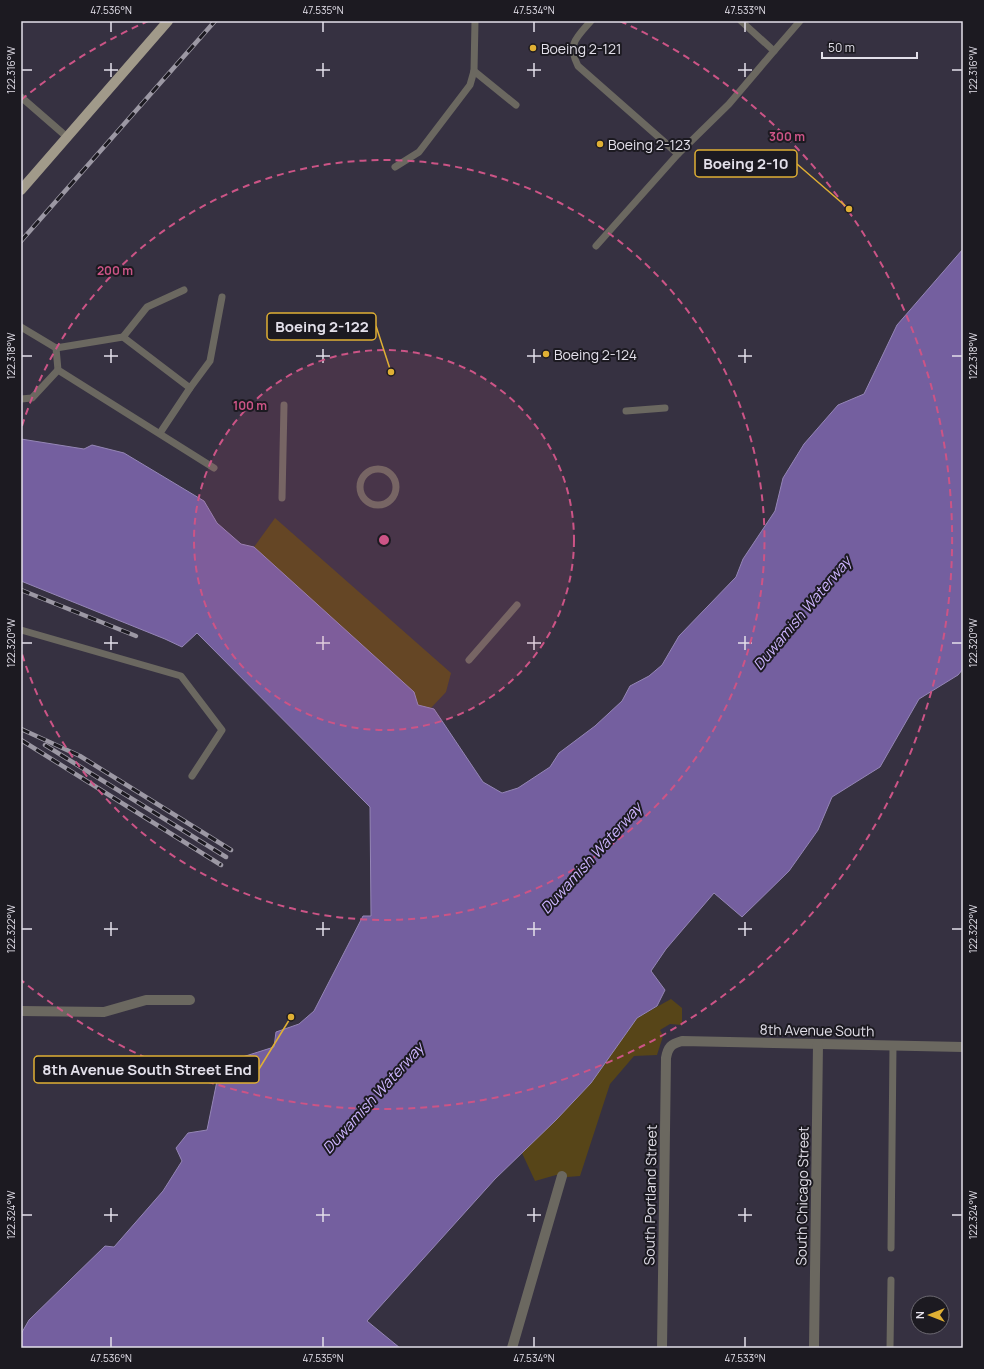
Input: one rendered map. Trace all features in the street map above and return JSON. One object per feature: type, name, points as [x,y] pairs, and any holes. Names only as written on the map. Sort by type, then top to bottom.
[{"type":"main road","points":[[21,190],[168,21]]},
{"type":"street","points":[[21,1011],[104,1012],[146,1000],[190,1000]]},
{"type":"street","name":"8th Avenue South","points":[[671,1044],[682,1041],[963,1047]]},
{"type":"street","name":"South Portland Street","points":[[662,1348],[666,1058],[667,1050],[671,1044]]},
{"type":"street","name":"South Chicago Street","points":[[814,1348],[818,1044]]},
{"type":"street","points":[[512,1348],[562,1176]]},
{"type":"lane","points":[[395,167],[418,152],[470,85],[474,72],[474,21]]},
{"type":"lane","points":[[591,21],[574,40],[572,54],[578,66],[678,154]]},
{"type":"lane","points":[[741,21],[774,51]]},
{"type":"lane","points":[[596,246],[678,154],[729,104],[800,21]]},
{"type":"lane","points":[[474,72],[516,104]]},
{"type":"lane","points":[[21,98],[66,137]]},
{"type":"lane","points":[[21,327],[56,348],[123,337],[147,307],[184,290]]},
{"type":"lane","points":[[160,433],[210,361],[222,297]]},
{"type":"lane","points":[[123,337],[190,388]]},
{"type":"lane","points":[[21,399],[32,398],[58,370],[56,348]]},
{"type":"lane","points":[[58,370],[214,468]]},
{"type":"lane","points":[[282,498],[284,405]]},
{"type":"lane","points":[[626,411],[665,408]]},
{"type":"lane","points":[[380,469],[390,474],[396,484],[394,495],[390,500],[380,505],[374,504],[364,498],[360,487],[364,476],[374,470],[380,469]]},
{"type":"lane","points":[[469,660],[517,605]]},
{"type":"lane","points":[[21,630],[181,676],[222,730],[192,776]]},
{"type":"lane","points":[[891,1248],[893,1045]]},
{"type":"lane","points":[[890,1348],[891,1280]]},
{"type":"shaded area","points":[[275,518],[451,673],[446,692],[431,708],[418,705],[254,547]]},
{"type":"shaded area","points":[[671,999],[682,1008],[682,1025],[670,1024],[660,1030],[663,1036],[657,1055],[634,1056],[610,1084],[580,1176],[567,1177],[556,1175],[535,1181],[522,1153],[589,1085],[637,1018]]},
{"type":"water","name":"Duwamish Waterway","points":[[963,249],[963,669],[958,675],[919,699],[880,767],[832,797],[818,830],[789,871],[742,917],[714,893],[666,949],[651,971],[665,990],[657,1006],[637,1018],[591,1083],[556,1120],[495,1179],[367,1321],[400,1348],[21,1348],[21,1334],[29,1320],[105,1246],[114,1247],[163,1191],[182,1161],[176,1148],[188,1133],[207,1130],[218,1076],[233,1060],[274,1047],[276,1032],[299,1024],[314,1011],[363,916],[371,916],[370,807],[197,633],[182,647],[21,581],[21,439],[84,449],[92,445],[124,453],[204,501],[217,523],[241,544],[254,547],[414,692],[418,705],[434,709],[483,782],[502,793],[518,788],[550,767],[559,753],[595,726],[622,701],[630,686],[649,676],[662,665],[679,636],[736,577],[743,559],[775,511],[783,478],[804,444],[838,405],[864,394],[897,325]]},
{"type":"railway","points":[[21,241],[215,21]]},
{"type":"railway","points":[[21,590],[136,636]]},
{"type":"railway","points":[[21,729],[80,756],[231,850]]},
{"type":"railway","points":[[21,740],[221,865]]},
{"type":"railway","points":[[45,745],[226,857]]},
{"type":"place","name":"Boeing 2-121","points":[[533,48]]},
{"type":"place","name":"Boeing 2-123","points":[[600,144]]},
{"type":"place","name":"Boeing 2-10","points":[[849,209]]},
{"type":"place","name":"Boeing 2-124","points":[[546,354]]},
{"type":"place","name":"Boeing 2-122","points":[[391,372]]},
{"type":"place","name":"8th Avenue South Street End","points":[[291,1017]]}]
